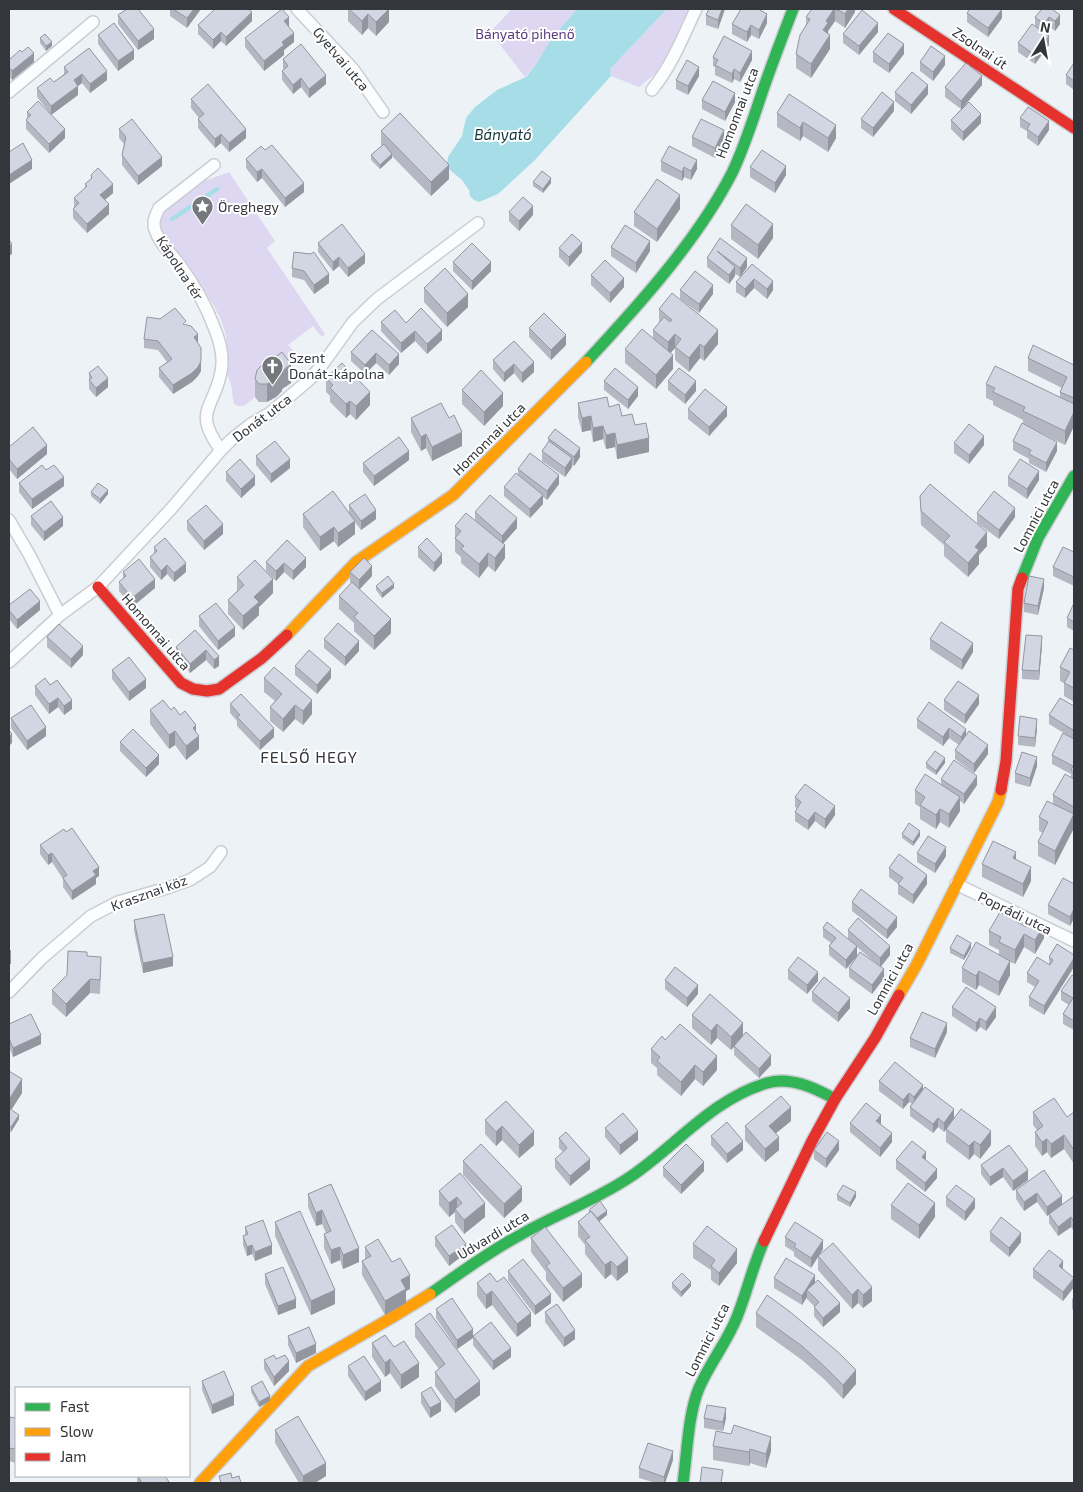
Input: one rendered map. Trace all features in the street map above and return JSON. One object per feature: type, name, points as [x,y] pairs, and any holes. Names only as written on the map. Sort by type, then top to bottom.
[{"type":"street","name":"Gyetvai utca","points":[[297,9],[352,69],[383,112]]},
{"type":"street","points":[[652,90],[666,73],[696,9]]},
{"type":"street","name":"Homonnai utca","points":[[98,587],[181,683],[193,689],[207,691],[219,689],[262,658],[299,624],[356,562],[453,495],[473,476],[599,349],[650,289],[709,209],[725,184],[741,152],[793,9]]},
{"type":"street","name":"Zsolnai út","points":[[894,9],[1074,128]]},
{"type":"street","points":[[9,92],[93,22]]},
{"type":"street","name":"Kápolna tér","points":[[214,164],[160,208],[154,218],[154,228],[159,239],[196,289],[215,328],[220,346],[221,372],[208,406],[206,417],[212,438],[221,450]]},
{"type":"street","name":"Donát utca","points":[[9,662],[60,615],[98,587],[177,502],[221,450],[251,424],[270,413],[291,397],[310,379],[353,322],[377,299],[478,223]]},
{"type":"street","name":"Lomnici utca","points":[[683,1483],[693,1407],[698,1390],[737,1318],[761,1247],[774,1217],[835,1100],[875,1038],[912,972],[998,802],[1003,785],[1009,725],[1018,589],[1038,538],[1074,476]]},
{"type":"street","points":[[9,520],[60,615]]},
{"type":"street","name":"Krasznai köz","points":[[9,992],[42,958],[91,916],[118,902],[190,880],[210,867],[221,852]]},
{"type":"street","name":"Poprádi utca","points":[[956,884],[1074,941]]},
{"type":"street","name":"Udvardi utca","points":[[200,1483],[308,1366],[328,1352],[402,1312],[488,1254],[630,1177],[716,1109],[744,1092],[768,1082],[792,1082],[808,1086],[835,1100]]},
{"type":"green space","name":"Bányató pihenő","points":[[512,9],[577,9],[551,39],[537,63],[525,77],[490,32]]},
{"type":"green space","points":[[667,9],[691,9],[660,70],[639,87],[611,76],[610,69]]},
{"type":"green space","points":[[229,172],[275,241],[267,248],[325,334],[322,337],[313,326],[288,345],[299,357],[291,357],[290,360],[293,362],[257,388],[255,397],[245,405],[240,406],[233,402],[232,387],[228,375],[226,337],[222,321],[208,296],[161,230],[161,219],[166,211],[202,182]]},
{"type":"water","name":"Bányató","points":[[577,9],[667,9],[610,69],[611,76],[534,161],[498,194],[479,202],[474,200],[462,180],[450,170],[447,164],[448,157],[462,136],[466,118],[475,107],[497,90],[526,77],[551,39]]},
{"type":"building","points":[[127,9],[138,9],[154,29],[138,41],[118,15]]},
{"type":"building","points":[[173,9],[194,9],[187,18]]},
{"type":"building","points":[[215,9],[248,9],[252,12],[226,37],[221,32],[213,40],[198,25]]},
{"type":"building","points":[[282,9],[289,17],[284,21],[294,33],[282,42],[284,45],[264,61],[245,38]]},
{"type":"building","points":[[349,9],[389,9],[376,22],[368,14],[362,21]]},
{"type":"building","points":[[709,9],[722,9],[718,20],[706,15]]},
{"type":"building","points":[[741,9],[758,9],[767,14],[759,30],[751,25],[747,32],[732,24]]},
{"type":"building","points":[[812,9],[834,9],[826,21],[828,23],[823,30],[830,35],[811,64],[796,54],[800,35],[810,19],[806,17]]},
{"type":"building","points":[[836,9],[848,9],[845,14]]},
{"type":"building","points":[[970,9],[1002,9],[988,28],[967,13]]},
{"type":"building","points":[[1042,9],[1052,9],[1060,15],[1055,21],[1049,17],[1044,24],[1035,17]]},
{"type":"building","points":[[862,10],[878,23],[859,46],[843,34]]},
{"type":"building","points":[[114,23],[134,50],[118,61],[98,35]]},
{"type":"building","points":[[1032,24],[1049,36],[1035,55],[1018,43]]},
{"type":"building","points":[[888,33],[904,44],[889,64],[873,52]]},
{"type":"building","points":[[45,34],[52,42],[46,46],[40,38]]},
{"type":"building","points":[[724,36],[752,51],[740,73],[734,69],[732,74],[715,65],[718,60],[713,57]]},
{"type":"building","points":[[301,44],[326,75],[309,89],[301,78],[293,85],[282,71],[288,66],[283,59]]},
{"type":"building","points":[[931,46],[945,56],[933,72],[920,62]]},
{"type":"building","points":[[28,47],[34,53],[12,71],[9,67],[9,60],[20,50],[22,52]]},
{"type":"building","points":[[89,48],[107,71],[90,84],[82,74],[74,80],[78,86],[51,106],[37,88],[50,78],[54,82],[68,72],[64,67]]},
{"type":"building","points":[[687,60],[699,67],[688,86],[676,80]]},
{"type":"building","points":[[966,63],[982,76],[961,101],[945,87]]},
{"type":"building","points":[[1074,63],[1074,81],[1066,75]]},
{"type":"building","points":[[912,72],[928,85],[911,105],[895,92]]},
{"type":"building","points":[[713,81],[735,93],[725,112],[702,100]]},
{"type":"building","points":[[208,84],[246,129],[229,143],[221,134],[215,139],[198,119],[204,114],[191,99]]},
{"type":"building","points":[[882,92],[894,102],[873,128],[861,119]]},
{"type":"building","points":[[789,94],[836,125],[828,138],[803,122],[800,128],[777,113]]},
{"type":"building","points":[[38,101],[65,129],[49,144],[26,120],[31,115],[27,112]]},
{"type":"building","points":[[969,102],[981,114],[963,132],[951,120]]},
{"type":"building","points":[[1028,107],[1049,121],[1038,137],[1027,129],[1030,124],[1020,118]]},
{"type":"building","points":[[400,113],[449,165],[431,182],[381,131]]},
{"type":"building","points":[[132,119],[162,157],[138,176],[122,155],[126,137],[119,129]]},
{"type":"building","points":[[701,119],[724,130],[715,148],[692,137]]},
{"type":"building","points":[[23,143],[32,160],[9,175],[9,152]]},
{"type":"building","points":[[384,144],[392,154],[380,165],[371,155]]},
{"type":"building","points":[[272,145],[304,183],[285,198],[262,169],[257,172],[246,159],[261,146],[265,150]]},
{"type":"building","points":[[669,146],[697,160],[691,171],[684,167],[682,172],[661,161]]},
{"type":"building","points":[[762,150],[786,166],[775,183],[750,167]]},
{"type":"building","points":[[98,168],[113,184],[100,195],[109,204],[87,224],[73,209],[79,203],[74,198],[87,186],[85,184],[92,178],[91,175]]},
{"type":"building","points":[[542,171],[551,178],[543,189],[533,182]]},
{"type":"building","points":[[657,179],[680,195],[657,229],[634,212]]},
{"type":"building","points":[[523,197],[533,206],[519,221],[509,212]]},
{"type":"building","points":[[746,204],[773,224],[758,245],[731,225]]},
{"type":"building","points":[[342,224],[365,254],[348,268],[339,257],[333,262],[318,243]]},
{"type":"building","points":[[625,225],[650,241],[636,263],[611,247]]},
{"type":"building","points":[[572,234],[582,243],[569,257],[559,248]]},
{"type":"building","points":[[720,238],[747,258],[740,268],[717,251],[735,267],[729,275],[707,258]]},
{"type":"building","points":[[472,243],[491,262],[472,281],[453,262]]},
{"type":"building","points":[[294,252],[310,254],[314,252],[329,274],[314,285],[304,271],[292,268]]},
{"type":"building","points":[[605,260],[624,278],[610,293],[591,275]]},
{"type":"building","points":[[752,264],[773,281],[767,289],[754,279],[745,289],[736,282]]},
{"type":"building","points":[[445,268],[468,294],[447,313],[424,288]]},
{"type":"building","points":[[695,271],[713,285],[699,304],[680,290]]},
{"type":"building","points":[[672,293],[718,330],[704,347],[700,344],[689,358],[675,347],[681,339],[675,334],[668,342],[653,330],[664,317],[670,322],[672,320],[659,309]]},
{"type":"building","points":[[175,308],[186,321],[183,324],[191,326],[198,334],[194,337],[201,348],[201,361],[192,373],[173,385],[159,368],[172,359],[158,341],[144,339],[147,317],[160,319]]},
{"type":"building","points":[[421,308],[442,330],[427,344],[415,331],[401,343],[381,322],[395,310],[406,323]]},
{"type":"building","points":[[544,313],[566,335],[551,350],[529,328]]},
{"type":"building","points":[[642,329],[673,355],[656,375],[625,349]]},
{"type":"building","points":[[372,330],[399,354],[389,365],[376,353],[365,365],[351,352]]},
{"type":"building","points":[[514,341],[534,362],[522,373],[514,364],[504,373],[493,360]]},
{"type":"building","points":[[1033,345],[1074,365],[1074,398],[1060,392],[1067,377],[1028,358]]},
{"type":"building","points":[[282,352],[291,364],[276,379],[267,384],[259,384],[255,379],[257,370],[264,363]]},
{"type":"building","points":[[342,363],[370,392],[356,406],[350,401],[346,404],[330,388],[333,385],[326,378]]},
{"type":"building","points":[[98,366],[108,378],[96,388],[89,380],[92,378],[89,373]]},
{"type":"building","points":[[995,366],[1074,404],[1074,412],[1065,431],[1023,411],[1025,407],[993,392],[995,388],[986,384]]},
{"type":"building","points":[[615,368],[638,387],[628,400],[604,381]]},
{"type":"building","points":[[679,368],[696,381],[685,395],[668,381]]},
{"type":"building","points":[[481,370],[503,393],[484,412],[462,390]]},
{"type":"building","points":[[705,389],[727,407],[709,427],[688,409]]},
{"type":"building","points":[[607,397],[609,407],[619,404],[622,416],[632,414],[635,425],[646,423],[649,438],[617,445],[615,433],[606,435],[603,426],[593,428],[591,416],[582,418],[578,403]]},
{"type":"building","points":[[441,403],[449,418],[454,415],[462,432],[432,447],[426,434],[421,437],[411,418]]},
{"type":"building","points":[[1022,423],[1057,442],[1046,463],[1029,454],[1031,450],[1013,441]]},
{"type":"building","points":[[969,424],[984,436],[969,455],[954,443]]},
{"type":"building","points":[[33,427],[47,445],[17,469],[9,459],[9,447]]},
{"type":"building","points":[[555,429],[580,448],[574,457],[548,438]]},
{"type":"building","points":[[399,437],[409,451],[374,476],[363,463]]},
{"type":"building","points":[[275,441],[290,459],[271,474],[256,456]]},
{"type":"building","points":[[549,441],[572,458],[565,468],[542,451]]},
{"type":"building","points":[[530,453],[559,475],[547,491],[518,469]]},
{"type":"building","points":[[240,459],[255,476],[241,489],[226,472]]},
{"type":"building","points":[[1020,459],[1039,471],[1027,489],[1008,477]]},
{"type":"building","points":[[42,465],[46,470],[54,465],[64,477],[32,499],[19,483]]},
{"type":"building","points":[[516,473],[543,495],[530,509],[504,487]]},
{"type":"building","points":[[98,483],[108,490],[100,499],[91,492]]},
{"type":"building","points":[[930,484],[987,532],[975,547],[979,550],[968,563],[944,542],[950,536],[921,511],[920,496]]},
{"type":"building","points":[[333,491],[355,521],[338,533],[334,527],[320,537],[303,514]]},
{"type":"building","points":[[994,491],[1015,508],[999,530],[977,513]]},
{"type":"building","points":[[365,494],[376,510],[361,521],[349,505]]},
{"type":"building","points":[[490,495],[517,518],[502,536],[475,512]]},
{"type":"building","points":[[51,501],[63,517],[44,532],[31,516]]},
{"type":"building","points":[[206,505],[223,524],[204,541],[187,521]]},
{"type":"building","points":[[466,513],[505,545],[495,558],[488,553],[479,564],[461,549],[464,546],[455,538],[461,531],[455,526]]},
{"type":"building","points":[[165,538],[186,563],[174,573],[167,565],[161,571],[150,557],[157,551],[154,547]]},
{"type":"building","points":[[427,538],[442,554],[434,563],[418,547]]},
{"type":"building","points":[[287,540],[306,558],[293,571],[284,563],[276,571],[266,562]]},
{"type":"building","points":[[1063,547],[1074,552],[1074,577],[1053,567]]},
{"type":"building","points":[[364,558],[372,566],[359,580],[350,572]]},
{"type":"building","points":[[139,559],[155,579],[132,598],[119,582],[126,576],[123,572]]},
{"type":"building","points":[[255,560],[273,579],[254,597],[259,602],[243,616],[228,600],[244,585],[237,577]]},
{"type":"building","points":[[388,576],[394,584],[382,593],[376,586]]},
{"type":"building","points":[[1029,576],[1044,579],[1038,606],[1024,603]]},
{"type":"building","points":[[352,582],[391,619],[374,636],[354,617],[358,613],[339,596]]},
{"type":"building","points":[[30,589],[40,601],[17,620],[9,610],[9,605]]},
{"type":"building","points":[[216,603],[235,627],[218,641],[199,616]]},
{"type":"building","points":[[1074,603],[1074,622],[1067,618]]},
{"type":"building","points":[[941,622],[973,643],[962,660],[930,639]]},
{"type":"building","points":[[338,623],[359,641],[345,657],[324,639]]},
{"type":"building","points":[[59,624],[83,646],[71,659],[47,637]]},
{"type":"building","points":[[195,630],[219,656],[214,660],[206,650],[190,664],[176,647]]},
{"type":"building","points":[[1026,635],[1042,636],[1039,671],[1022,670]]},
{"type":"building","points":[[1070,648],[1074,650],[1074,688],[1064,683],[1070,672],[1060,667]]},
{"type":"building","points":[[309,650],[331,669],[317,685],[295,666]]},
{"type":"building","points":[[129,657],[146,679],[129,692],[112,670]]},
{"type":"building","points":[[274,667],[312,700],[303,711],[295,705],[283,719],[270,707],[282,694],[264,678]]},
{"type":"building","points":[[45,678],[50,685],[57,680],[72,700],[64,706],[58,698],[49,704],[35,686]]},
{"type":"building","points":[[958,681],[979,695],[965,715],[944,700]]},
{"type":"building","points":[[241,694],[274,728],[260,741],[237,717],[240,715],[230,704]]},
{"type":"building","points":[[1060,698],[1074,706],[1073,730],[1049,715]]},
{"type":"building","points":[[163,700],[171,710],[174,707],[180,715],[185,711],[196,725],[193,728],[199,736],[186,746],[175,731],[169,735],[150,710]]},
{"type":"building","points":[[929,702],[966,729],[961,737],[949,728],[943,737],[917,719]]},
{"type":"building","points":[[31,705],[46,727],[27,741],[11,718]]},
{"type":"building","points":[[1020,716],[1037,719],[1035,738],[1018,736]]},
{"type":"building","points":[[133,729],[159,755],[146,768],[120,742]]},
{"type":"building","points":[[969,731],[988,745],[974,764],[955,750]]},
{"type":"building","points":[[1063,733],[1074,739],[1074,772],[1071,770],[1073,766],[1052,755]]},
{"type":"building","points":[[935,751],[945,758],[936,771],[926,763]]},
{"type":"building","points":[[1022,752],[1037,757],[1030,778],[1015,773]]},
{"type":"building","points":[[954,760],[977,776],[964,794],[941,779]]},
{"type":"building","points":[[925,774],[960,797],[949,814],[940,809],[936,815],[920,805],[925,797],[915,790]]},
{"type":"building","points":[[1065,774],[1074,779],[1074,807],[1053,795]]},
{"type":"building","points":[[805,784],[835,806],[825,819],[815,812],[808,821],[795,812],[801,802],[795,797]]},
{"type":"building","points":[[1047,801],[1074,814],[1055,851],[1038,842],[1048,822],[1039,817]]},
{"type":"building","points":[[909,823],[920,831],[913,842],[902,834]]},
{"type":"building","points":[[72,828],[99,867],[93,871],[96,875],[72,891],[63,878],[67,875],[52,853],[48,855],[40,845],[64,829],[66,832]]},
{"type":"building","points":[[928,836],[946,847],[935,864],[917,853]]},
{"type":"building","points":[[993,841],[1016,852],[1013,858],[1031,867],[1023,884],[982,864]]},
{"type":"building","points":[[899,854],[927,875],[913,895],[898,884],[903,878],[889,868]]},
{"type":"building","points":[[1063,878],[1074,884],[1074,909],[1070,917],[1048,905]]},
{"type":"building","points":[[861,889],[897,917],[887,930],[852,902]]},
{"type":"building","points":[[1000,912],[1026,927],[1031,918],[1044,925],[1035,940],[1024,934],[1015,950],[999,942],[1001,937],[989,931]]},
{"type":"building","points":[[164,914],[173,957],[143,963],[134,920]]},
{"type":"building","points":[[858,918],[890,946],[880,958],[848,930]]},
{"type":"building","points":[[827,922],[857,946],[846,960],[829,946],[836,938],[823,928]]},
{"type":"building","points":[[957,935],[971,943],[964,956],[950,948]]},
{"type":"building","points":[[976,942],[1010,961],[999,982],[979,971],[976,976],[962,968]]},
{"type":"building","points":[[1057,944],[1074,955],[1074,958],[1044,1006],[1029,997],[1039,981],[1027,973],[1037,957],[1050,965],[1053,960],[1049,957]]},
{"type":"building","points":[[68,951],[87,952],[87,956],[101,957],[100,980],[90,979],[66,1004],[52,990],[67,975]]},
{"type":"building","points":[[860,952],[884,969],[872,985],[849,968]]},
{"type":"building","points":[[798,957],[818,972],[807,985],[788,970]]},
{"type":"building","points":[[675,967],[698,985],[687,998],[665,980]]},
{"type":"building","points":[[1072,975],[1074,976],[1074,1021],[1063,1014],[1073,998],[1061,991]]},
{"type":"building","points":[[824,977],[850,998],[838,1013],[812,992]]},
{"type":"building","points":[[966,987],[996,1007],[986,1022],[980,1018],[976,1023],[952,1007]]},
{"type":"building","points":[[710,994],[743,1023],[731,1037],[717,1024],[711,1031],[692,1015]]},
{"type":"building","points":[[922,1012],[947,1023],[935,1049],[910,1038]]},
{"type":"building","points":[[31,1014],[41,1035],[13,1048],[9,1038],[9,1024]]},
{"type":"building","points":[[680,1024],[717,1056],[703,1072],[695,1065],[681,1082],[657,1061],[660,1057],[651,1049],[662,1036],[665,1040]]},
{"type":"building","points":[[746,1032],[771,1055],[759,1069],[734,1046]]},
{"type":"building","points":[[895,1062],[923,1085],[914,1097],[909,1093],[903,1100],[879,1081]]},
{"type":"building","points":[[9,1071],[22,1079],[10,1098],[9,1098]]},
{"type":"building","points":[[925,1087],[954,1109],[944,1123],[938,1118],[933,1124],[910,1107]]},
{"type":"building","points":[[781,1096],[791,1107],[769,1126],[779,1137],[765,1149],[745,1126]]},
{"type":"building","points":[[1054,1098],[1067,1117],[1074,1112],[1074,1150],[1064,1135],[1051,1144],[1047,1139],[1042,1142],[1035,1132],[1043,1126],[1033,1112]]},
{"type":"building","points":[[506,1101],[534,1131],[519,1145],[502,1126],[496,1132],[485,1120]]},
{"type":"building","points":[[866,1103],[881,1115],[876,1121],[892,1133],[880,1148],[850,1123]]},
{"type":"building","points":[[9,1108],[19,1115],[11,1127],[9,1126]]},
{"type":"building","points":[[961,1109],[991,1131],[980,1145],[974,1141],[969,1146],[946,1129]]},
{"type":"building","points":[[623,1113],[638,1131],[620,1145],[605,1128]]},
{"type":"building","points":[[727,1122],[743,1141],[727,1154],[711,1136]]},
{"type":"building","points":[[566,1132],[590,1159],[570,1176],[555,1159],[567,1148],[559,1138]]},
{"type":"building","points":[[827,1132],[839,1141],[826,1159],[814,1150]]},
{"type":"building","points":[[912,1141],[926,1152],[922,1157],[937,1169],[925,1183],[896,1160]]},
{"type":"building","points":[[481,1144],[522,1187],[504,1204],[463,1161]]},
{"type":"building","points":[[686,1144],[704,1162],[681,1185],[663,1167]]},
{"type":"building","points":[[1009,1145],[1028,1170],[1013,1181],[1003,1168],[990,1177],[981,1165]]},
{"type":"building","points":[[1044,1170],[1062,1196],[1047,1207],[1037,1193],[1024,1202],[1016,1190]]},
{"type":"building","points":[[460,1173],[485,1203],[464,1220],[455,1209],[462,1203],[457,1197],[449,1203],[439,1191]]},
{"type":"building","points":[[908,1183],[935,1203],[919,1225],[891,1205]]},
{"type":"building","points":[[331,1184],[359,1248],[343,1255],[340,1247],[331,1250],[324,1234],[331,1231],[322,1210],[316,1213],[308,1194]]},
{"type":"building","points":[[843,1185],[856,1192],[850,1203],[837,1195]]},
{"type":"building","points":[[956,1185],[975,1199],[965,1212],[946,1197]]},
{"type":"building","points":[[1074,1196],[1074,1222],[1071,1217],[1058,1227],[1049,1214]]},
{"type":"building","points":[[600,1201],[607,1211],[597,1218],[589,1210]]},
{"type":"building","points":[[300,1211],[335,1290],[311,1301],[275,1222]]},
{"type":"building","points":[[591,1211],[628,1258],[617,1267],[611,1261],[605,1265],[585,1240],[590,1237],[578,1222]]},
{"type":"building","points":[[1001,1217],[1021,1233],[1009,1248],[990,1232]]},
{"type":"building","points":[[263,1220],[272,1245],[255,1252],[252,1245],[247,1247],[243,1236],[248,1234],[245,1227]]},
{"type":"building","points":[[795,1222],[823,1240],[811,1258],[794,1247],[796,1244],[785,1237]]},
{"type":"building","points":[[452,1225],[466,1244],[449,1256],[435,1237]]},
{"type":"building","points":[[707,1226],[737,1249],[719,1273],[711,1266],[715,1260],[693,1244]]},
{"type":"building","points":[[545,1227],[582,1274],[563,1288],[546,1266],[550,1263],[531,1238]]},
{"type":"building","points":[[378,1239],[392,1262],[400,1258],[410,1275],[401,1280],[406,1289],[385,1301],[362,1261],[371,1256],[365,1247]]},
{"type":"building","points":[[833,1243],[872,1287],[863,1295],[858,1289],[852,1295],[818,1256]]},
{"type":"building","points":[[1049,1250],[1063,1261],[1059,1266],[1074,1278],[1063,1292],[1033,1269]]},
{"type":"building","points":[[786,1258],[815,1275],[802,1296],[774,1278]]},
{"type":"building","points":[[523,1259],[551,1294],[535,1306],[508,1271]]},
{"type":"building","points":[[283,1267],[296,1299],[278,1306],[265,1274]]},
{"type":"building","points":[[490,1273],[497,1282],[504,1277],[531,1313],[517,1324],[492,1291],[486,1295],[477,1283]]},
{"type":"building","points":[[682,1273],[691,1282],[681,1292],[672,1283]]},
{"type":"building","points":[[818,1280],[840,1303],[823,1318],[814,1307],[819,1302],[807,1290]]},
{"type":"building","points":[[767,1295],[838,1352],[856,1370],[843,1385],[802,1346],[756,1313]]},
{"type":"building","points":[[452,1298],[473,1329],[457,1340],[436,1309]]},
{"type":"building","points":[[557,1304],[575,1330],[564,1338],[545,1312]]},
{"type":"building","points":[[430,1313],[480,1381],[455,1400],[435,1372],[445,1364],[415,1324]]},
{"type":"building","points":[[491,1322],[511,1348],[493,1361],[473,1336]]},
{"type":"building","points":[[309,1327],[316,1344],[296,1353],[288,1336]]},
{"type":"building","points":[[385,1335],[394,1347],[404,1341],[419,1363],[401,1375],[390,1359],[385,1363],[372,1343]]},
{"type":"building","points":[[274,1355],[276,1359],[285,1355],[289,1361],[274,1377],[264,1360]]},
{"type":"building","points":[[364,1356],[381,1381],[365,1392],[348,1366]]},
{"type":"building","points":[[224,1371],[234,1395],[212,1405],[202,1381]]},
{"type":"building","points":[[262,1381],[270,1396],[259,1402],[251,1387]]},
{"type":"building","points":[[431,1387],[441,1402],[430,1408],[421,1393]]},
{"type":"building","points":[[707,1405],[726,1408],[723,1422],[704,1418]]},
{"type":"building","points":[[298,1416],[326,1463],[303,1476],[275,1430]]},
{"type":"building","points":[[10,1417],[15,1418],[15,1449],[9,1448]]},
{"type":"building","points":[[734,1425],[771,1437],[766,1454],[750,1449],[749,1452],[713,1446],[716,1431],[731,1434]]},
{"type":"building","points":[[648,1443],[673,1451],[664,1477],[639,1468]]},
{"type":"building","points":[[702,1467],[723,1470],[721,1483],[700,1483]]},
{"type":"building","points":[[231,1473],[232,1478],[239,1476],[241,1483],[221,1483],[219,1476]]},
{"type":"building","points":[[139,1477],[166,1477],[169,1482],[167,1483],[142,1483]]},
{"type":"waterway","points":[[172,219],[217,189]]},
{"type":"traffic: fast","points":[[586,362],[665,272],[702,223],[718,198],[741,152],[793,9]]},
{"type":"traffic: fast","points":[[1022,578],[1038,538],[1074,476]]},
{"type":"traffic: fast","points":[[430,1294],[475,1262],[510,1241],[604,1193],[630,1177],[711,1112],[747,1090],[767,1083],[785,1081],[811,1087],[835,1099]]},
{"type":"traffic: fast","points":[[683,1483],[690,1422],[695,1398],[703,1379],[737,1317],[764,1241]]},
{"type":"traffic: slow","points":[[287,635],[356,562],[453,495],[586,362]]},
{"type":"traffic: slow","points":[[899,995],[917,964],[998,802],[1001,790]]},
{"type":"traffic: slow","points":[[200,1483],[308,1366],[430,1294]]},
{"type":"traffic: jam","points":[[894,9],[1074,128]]},
{"type":"traffic: jam","points":[[1001,790],[1006,761],[1018,589],[1022,578]]},
{"type":"traffic: jam","points":[[98,587],[181,683],[193,689],[207,691],[219,689],[262,658],[287,635]]},
{"type":"traffic: jam","points":[[764,1241],[812,1141],[835,1099],[875,1038],[899,995]]},
{"type":"place","name":"Öreghegy","points":[[202,226]]},
{"type":"place","name":"Szent Donát-kápolna","points":[[273,385]]},
{"type":"district","name":"FELSŐ HEGY","points":[[309,757]]}]
